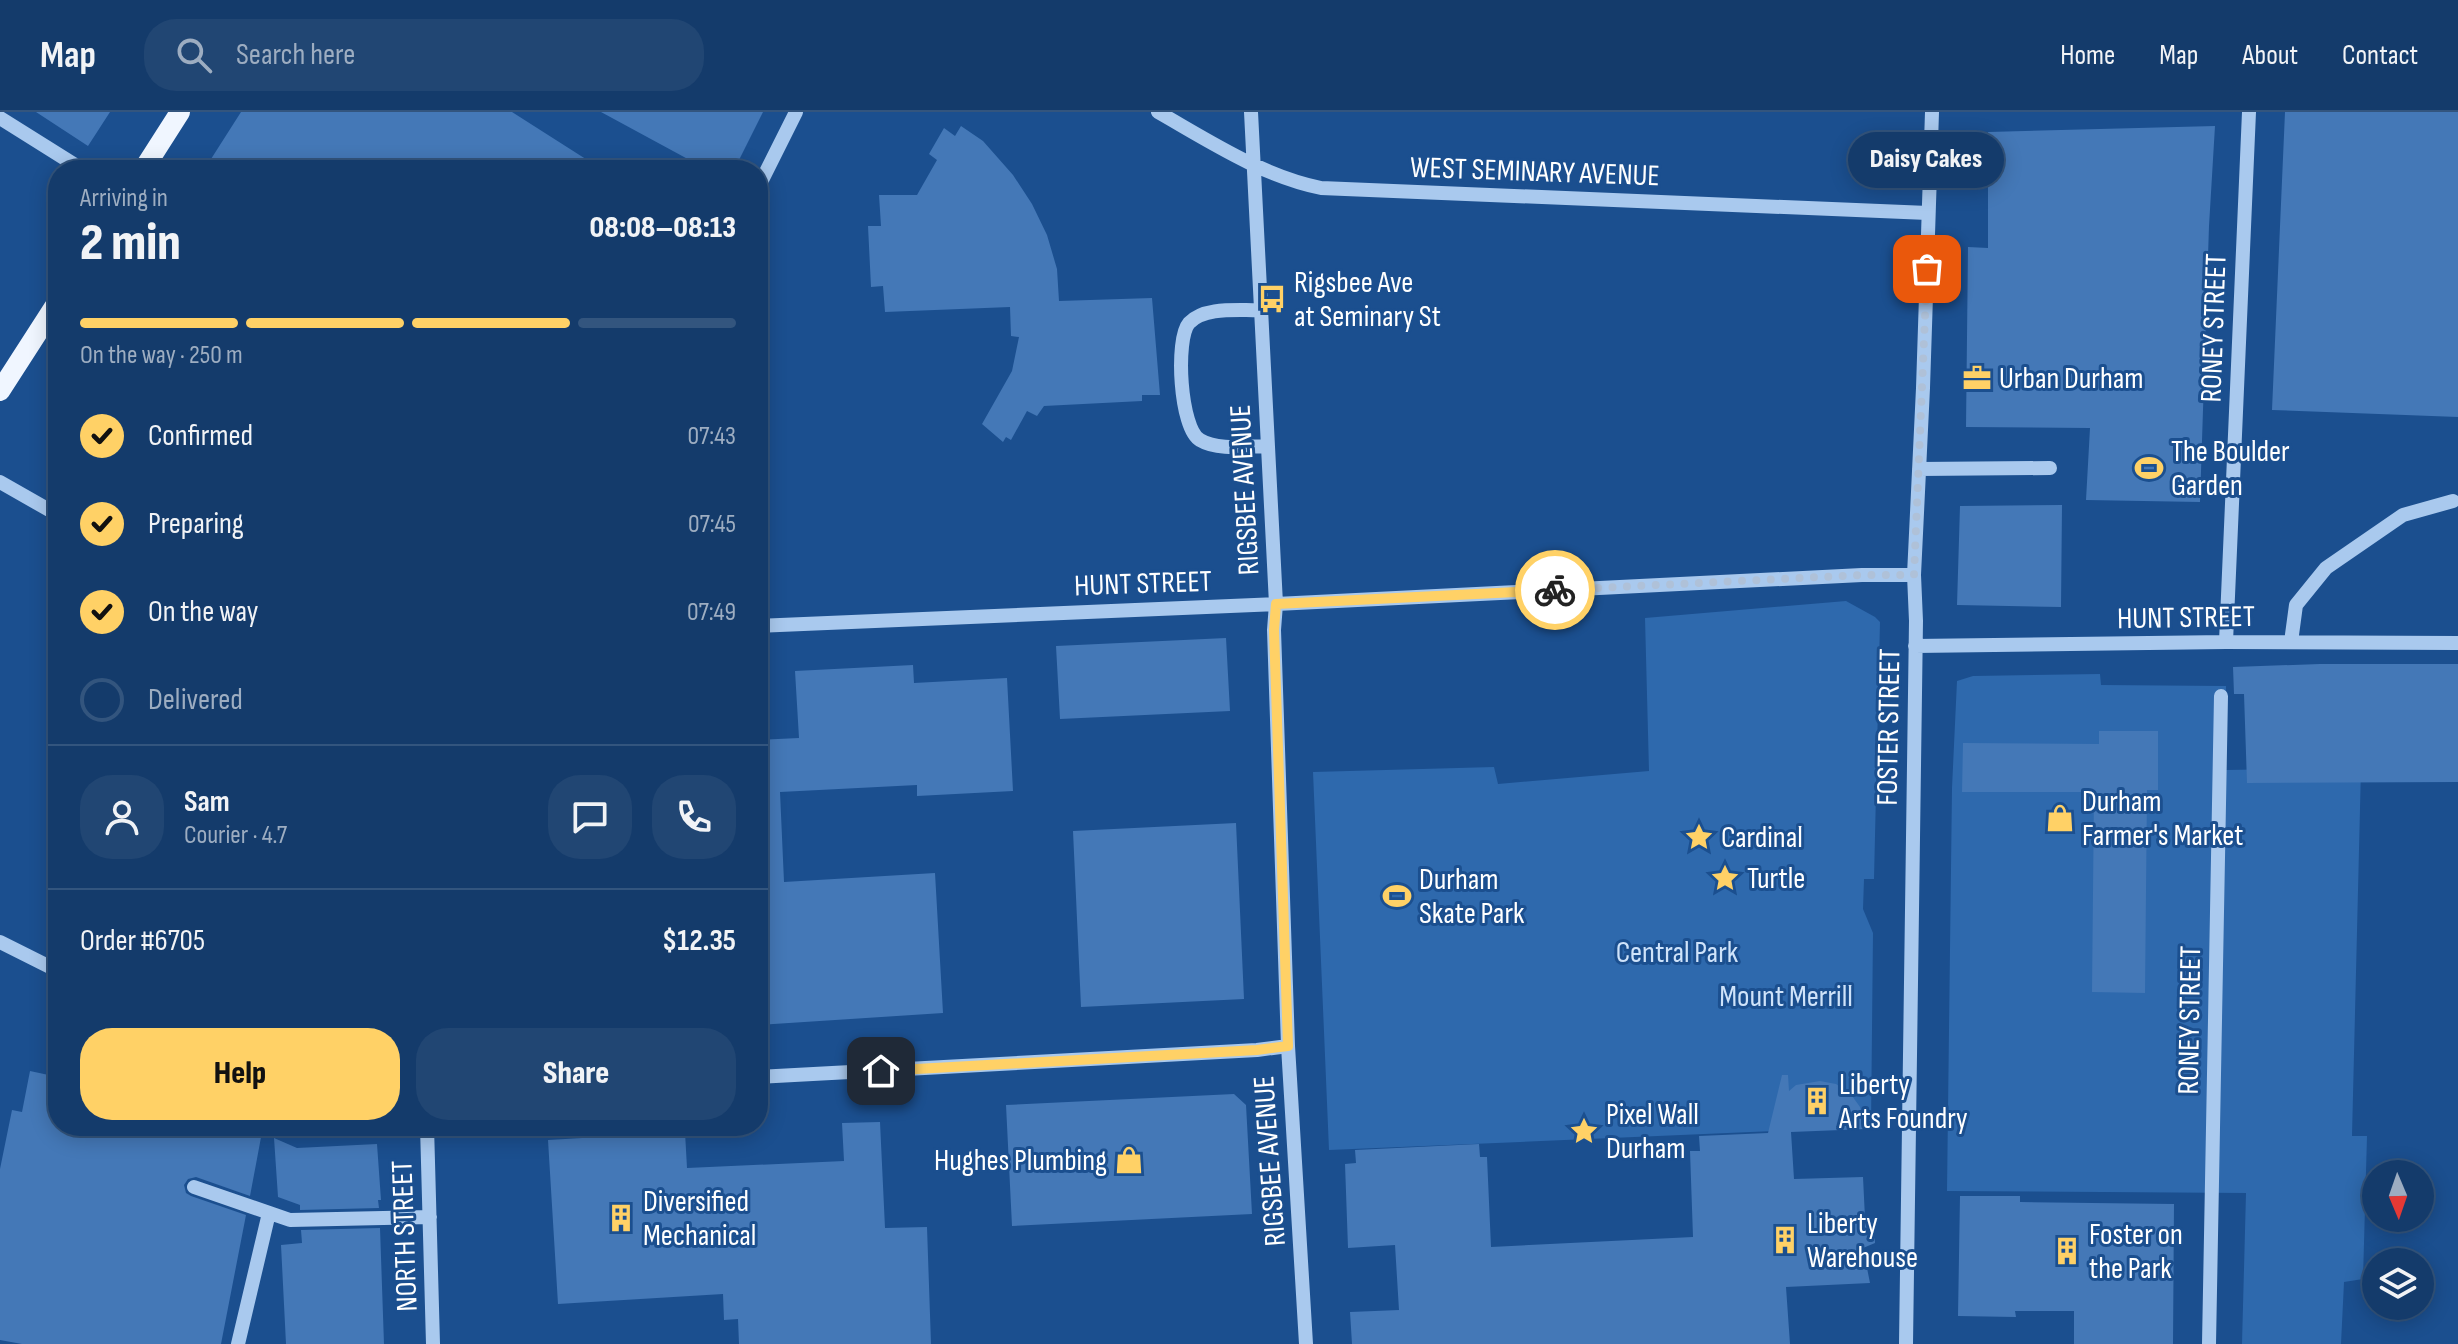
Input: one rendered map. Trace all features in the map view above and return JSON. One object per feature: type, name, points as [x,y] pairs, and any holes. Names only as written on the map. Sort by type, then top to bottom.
[{"type":"main road","points":[[151,160],[180,112]]},
{"type":"main road","points":[[0,391],[48,317]]},
{"type":"street","points":[[768,168],[796,112]]},
{"type":"street","name":"WEST SEMINARY AVENUE","points":[[1158,112],[1254,165],[1321,188],[1928,213]]},
{"type":"street","name":"RIGSBEE AVENUE","points":[[1251,112],[1276,604],[1288,1046],[1306,1344]]},
{"type":"street","name":"FOSTER STREET","points":[[1906,1344],[1914,575],[1932,112]]},
{"type":"street","name":"RONEY STREET","points":[[2226,642],[2249,112]]},
{"type":"street","points":[[0,118],[67,160]]},
{"type":"street","points":[[1261,310],[1210,312],[1198,317],[1183,334],[1181,356],[1186,412],[1193,434],[1201,441],[1223,446],[1268,446]]},
{"type":"street","points":[[1919,469],[2050,468]]},
{"type":"street","points":[[0,482],[48,509]]},
{"type":"street","points":[[2291,642],[2296,605],[2326,568],[2403,515],[2453,501]]},
{"type":"street","name":"HUNT STREET","points":[[768,626],[1831,576],[1914,575]]},
{"type":"street","name":"HUNT STREET","points":[[1915,646],[2458,643]]},
{"type":"street","name":"RONEY STREET","points":[[2209,1344],[2221,696]]},
{"type":"street","points":[[0,942],[48,966]]},
{"type":"street","points":[[768,1076],[1288,1046]]},
{"type":"street","name":"NORTH STREET","points":[[427,1136],[433,1344]]},
{"type":"street","points":[[194,1187],[290,1220],[430,1217]]},
{"type":"street","points":[[238,1344],[269,1213]]},
{"type":"green space","name":"Central Park","points":[[1846,601],[1880,622],[1874,879],[1864,879],[1863,909],[1873,933],[1871,1127],[1329,1150],[1313,772],[1494,767],[1498,784],[1649,771],[1645,618]]},
{"type":"green space","points":[[2100,674],[2101,685],[2226,686],[2225,770],[2361,768],[2352,1136],[2367,1136],[2366,1160],[2362,1160],[2364,1248],[2362,1279],[2344,1282],[2341,1344],[2242,1344],[2246,1193],[1947,1191],[1952,788],[1957,681],[1973,676]]},
{"type":"building","points":[[36,112],[110,112],[88,146]]},
{"type":"building","points":[[241,112],[512,112],[587,160],[210,160]]},
{"type":"building","points":[[601,112],[763,112],[739,160],[690,160]]},
{"type":"building","points":[[2285,112],[2458,112],[2458,417],[2272,410]]},
{"type":"building","points":[[961,126],[983,141],[1013,175],[1032,204],[1047,235],[1057,269],[1059,301],[1152,298],[1160,395],[1142,395],[1142,401],[1044,406],[1037,416],[1027,411],[1011,440],[1006,437],[1003,442],[982,424],[1012,371],[1019,337],[1011,336],[1010,307],[885,312],[883,286],[871,287],[868,226],[881,226],[879,195],[917,195],[937,160],[929,154],[944,128],[955,136]]},
{"type":"building","points":[[2215,126],[2200,502],[2086,500],[2090,428],[1966,427],[1968,247],[1988,248],[1988,132]]},
{"type":"building","points":[[2062,505],[2061,607],[1957,605],[1960,506]]},
{"type":"building","points":[[1226,638],[1230,711],[1060,719],[1056,646]]},
{"type":"building","points":[[2458,664],[2458,782],[2247,783],[2244,694],[2234,694],[2233,667]]},
{"type":"building","points":[[913,665],[914,683],[1007,678],[1013,791],[917,796],[917,785],[780,792],[784,882],[935,873],[943,1013],[768,1024],[768,740],[799,738],[795,671]]},
{"type":"building","points":[[2099,731],[2158,731],[2158,790],[2147,790],[2145,993],[2092,992],[2094,792],[1962,792],[1963,743],[2099,744]]},
{"type":"building","points":[[1236,823],[1244,999],[1081,1007],[1073,831]]},
{"type":"building","points":[[30,1071],[48,1075],[48,1136],[261,1136],[250,1196],[196,1177],[188,1179],[184,1185],[186,1193],[191,1196],[246,1215],[221,1344],[22,1344],[0,1340],[0,1169],[12,1110],[22,1112]]},
{"type":"building","name":"Liberty Warehouse","points":[[1782,1075],[1788,1075],[1789,1091],[1796,1085],[1820,1081],[1836,1084],[1850,1093],[1860,1107],[1866,1129],[1791,1132],[1794,1179],[1863,1177],[1865,1218],[1874,1218],[1875,1243],[1863,1248],[1870,1283],[1786,1287],[1790,1344],[1352,1344],[1350,1312],[1399,1310],[1395,1245],[1348,1248],[1345,1164],[1356,1163],[1355,1150],[1479,1144],[1480,1157],[1487,1157],[1491,1247],[1693,1237],[1690,1151],[1700,1151],[1699,1136],[1768,1133]]},
{"type":"building","name":"Hughes Plumbing","points":[[1234,1094],[1246,1105],[1252,1214],[1012,1226],[1006,1105]]},
{"type":"building","points":[[880,1122],[885,1228],[927,1227],[931,1344],[739,1344],[738,1319],[724,1320],[723,1294],[558,1304],[548,1140],[685,1136],[687,1168],[844,1161],[842,1123]]},
{"type":"building","points":[[274,1138],[297,1148],[377,1144],[379,1208],[300,1210],[300,1205],[278,1197]]},
{"type":"building","name":"Foster on the Park","points":[[1960,1196],[2020,1196],[2020,1202],[2174,1204],[2173,1344],[2074,1344],[2074,1311],[2015,1311],[2016,1317],[1958,1316]]},
{"type":"building","points":[[380,1228],[384,1344],[286,1344],[281,1245],[302,1243],[301,1230]]},
{"type":"way so far","points":[[1555,590],[1914,575],[1927,269]]},
{"type":"place","name":"Daisy Cakes","points":[[1927,269]]},
{"type":"place","name":"Rigsbee Ave at Seminary St","points":[[1272,299]]},
{"type":"place","name":"Urban Durham","points":[[1977,378]]},
{"type":"place","name":"The Boulder Garden","points":[[2149,468]]},
{"type":"place","name":"Durham Farmer's Market","points":[[2060,818]]},
{"type":"place","name":"Cardinal","points":[[1699,837]]},
{"type":"place","name":"Turtle","points":[[1725,878]]},
{"type":"place","name":"Durham Skate Park","points":[[1397,896]]},
{"type":"place","name":"Liberty Arts Foundry","points":[[1817,1101]]},
{"type":"place","name":"Pixel Wall Durham","points":[[1584,1131]]},
{"type":"place","name":"Hughes Plumbing","points":[[1129,1160]]},
{"type":"place","name":"Diversified Mechanical","points":[[621,1218]]},
{"type":"place","name":"Liberty Warehouse","points":[[1785,1240]]},
{"type":"place","name":"Foster on the Park","points":[[2067,1251]]},
{"type":"route","points":[[881,1071],[1288,1046],[1274,630],[1276,604],[1555,590]]},
{"type":"park label","name":"Mount Merrill","points":[[1786,996]]}]
